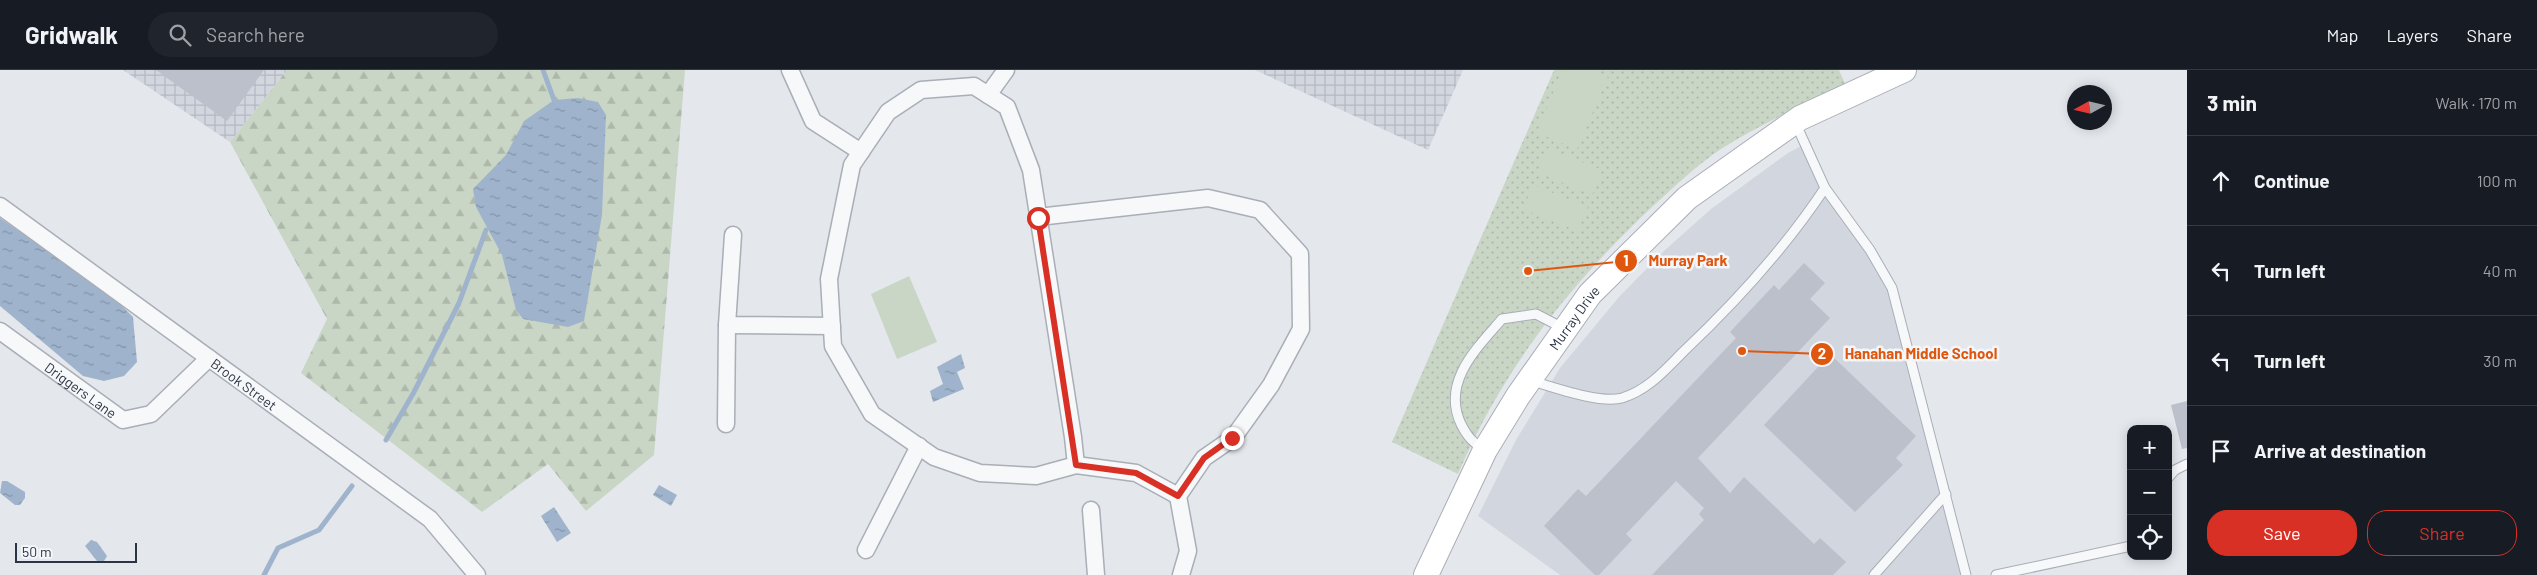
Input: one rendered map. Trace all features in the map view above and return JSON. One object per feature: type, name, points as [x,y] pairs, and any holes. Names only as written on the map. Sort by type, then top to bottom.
[{"type":"street","points":[[790,70],[813,121],[861,152]]},
{"type":"street","points":[[988,95],[1006,70]]},
{"type":"street","name":"Murray Drive","points":[[1426,575],[1485,450],[1529,380],[1590,294],[1687,198],[1795,122],[1904,70]]},
{"type":"street","points":[[1076,465],[1031,170],[1007,107],[974,86],[921,90],[888,112],[852,164],[829,279],[833,346],[872,414],[934,457],[980,473],[1036,476],[1076,465],[1136,473],[1178,496]]},
{"type":"street","points":[[1038,218],[1208,198],[1260,210],[1300,254],[1301,328],[1271,385],[1232,438],[1204,458],[1178,496],[1188,551],[1181,575]]},
{"type":"street","name":"Brook Street","points":[[0,206],[430,519],[476,575]]},
{"type":"street","points":[[726,424],[728,325],[734,235]]},
{"type":"street","points":[[728,325],[832,326]]},
{"type":"street","name":"Driggers Lane","points":[[0,331],[123,420],[151,414],[209,358]]},
{"type":"street","points":[[866,550],[919,446]]},
{"type":"street","points":[[1091,510],[1096,575]]},
{"type":"lane","points":[[1795,122],[1825,188],[1870,250],[1892,288],[1966,575]]},
{"type":"lane","points":[[1529,380],[1582,396],[1621,398],[1648,386],[1715,321],[1782,246],[1825,188]]},
{"type":"lane","points":[[1485,450],[1471,442],[1464,431],[1456,414],[1453,398],[1457,382],[1474,352],[1502,318],[1536,314],[1565,329]]},
{"type":"lane","points":[[2172,473],[2187,464]]},
{"type":"lane","points":[[1874,575],[1946,494]]},
{"type":"lane","points":[[1996,575],[2127,547]]},
{"type":"shaded area","points":[[123,70],[287,70],[230,142]]},
{"type":"shaded area","points":[[1255,70],[1463,70],[1428,150]]},
{"type":"shaded area","points":[[1805,144],[1825,188],[1892,288],[1966,575],[1560,575],[1478,516],[1516,440],[1560,368],[1619,297],[1664,251],[1711,209],[1788,153]]},
{"type":"green space","points":[[287,70],[685,70],[654,455],[586,511],[548,464],[482,512],[301,373],[327,319],[230,142]]},
{"type":"green space","points":[[1554,70],[1839,70],[1845,84],[1767,123],[1721,149],[1686,176],[1622,236],[1566,298],[1517,364],[1495,399],[1458,474],[1392,442]]},
{"type":"green space","points":[[1562,70],[1591,70],[1608,77],[1577,149],[1537,133]]},
{"type":"green space","points":[[1547,148],[1602,170],[1592,195],[1537,172]]},
{"type":"green space","points":[[1533,185],[1588,207],[1578,231],[1523,209]]},
{"type":"green space","points":[[909,276],[937,342],[897,359],[871,294]]},
{"type":"water","points":[[578,98],[598,102],[606,115],[602,215],[584,321],[568,327],[523,319],[516,310],[502,255],[476,207],[473,189],[506,155],[524,121],[554,100]]},
{"type":"water","points":[[0,218],[108,292],[133,317],[137,362],[124,376],[104,381],[83,376],[0,306]]},
{"type":"water","points":[[961,354],[965,368],[957,372],[964,389],[933,402],[930,391],[943,384],[937,367]]},
{"type":"water","points":[[2,481],[7,481],[25,492],[25,498],[20,505],[15,505],[0,493]]},
{"type":"water","points":[[659,485],[677,495],[671,506],[653,495]]},
{"type":"water","points":[[554,507],[571,533],[557,542],[541,516]]},
{"type":"water","points":[[91,540],[97,542],[107,556],[104,561],[97,561],[85,546]]},
{"type":"building","points":[[156,70],[264,70],[227,121]]},
{"type":"building","points":[[1804,263],[1825,283],[1810,299],[1830,318],[1698,458],[1730,493],[1744,477],[1814,544],[1820,538],[1846,562],[1833,575],[1652,575],[1704,520],[1699,514],[1704,508],[1676,481],[1626,534],[1632,540],[1599,575],[1595,575],[1544,526],[1578,489],[1586,496],[1736,338],[1730,332],[1774,285],[1779,290]]},
{"type":"building","points":[[1830,354],[1916,436],[1896,458],[1903,465],[1855,512],[1764,425]]},
{"type":"building","points":[[2187,401],[2187,448],[2182,449],[2171,405]]},
{"type":"waterway","points":[[543,70],[554,100]]},
{"type":"waterway","points":[[386,440],[414,392],[459,303],[486,230]]},
{"type":"waterway","points":[[264,575],[278,548],[319,530],[352,486]]},
{"type":"place","name":"Murray Park","points":[[1528,271]]},
{"type":"place","name":"Hanahan Middle School","points":[[1742,351]]},
{"type":"route","points":[[1038,218],[1076,465],[1136,473],[1178,496],[1204,458],[1232,438]]}]
